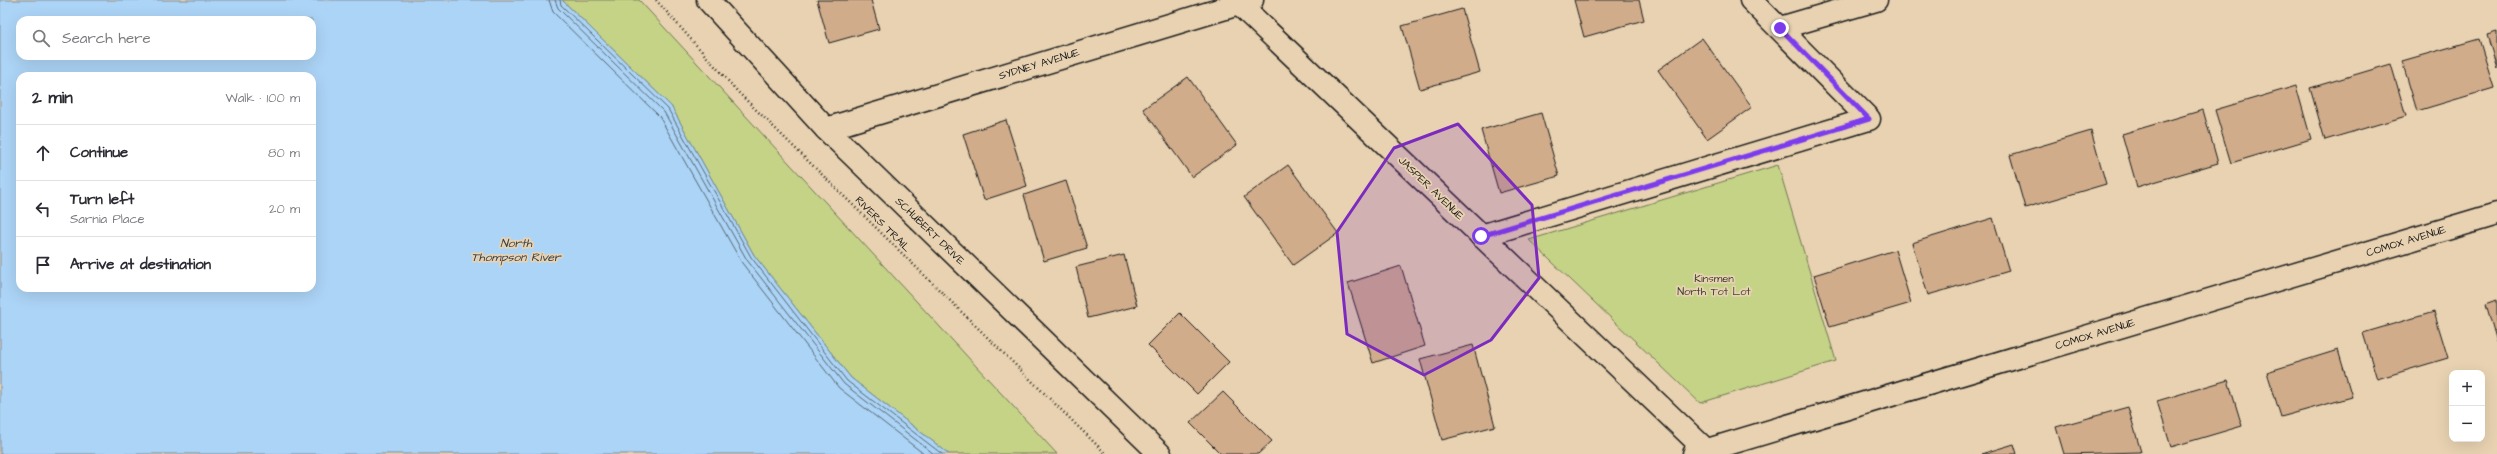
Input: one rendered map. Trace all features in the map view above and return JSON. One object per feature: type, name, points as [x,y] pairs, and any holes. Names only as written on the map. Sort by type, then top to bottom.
[{"type":"street","name":"SCHUBERT DRIVE","points":[[708,0],[826,129],[1160,454]]},
{"type":"street","points":[[1481,236],[1869,119],[1751,0]]},
{"type":"street","points":[[1780,28],[1876,0]]},
{"type":"street","name":"SYDNEY AVENUE","points":[[826,129],[1246,2]]},
{"type":"street","name":"JASPER AVENUE","points":[[1246,2],[1481,236],[1703,453]]},
{"type":"street","name":"COMOX AVENUE","points":[[1703,453],[2497,214]]},
{"type":"path","name":"RIVERS TRAIL","points":[[656,0],[738,92],[1106,454]]},
{"type":"highlighted area","points":[[1458,124],[1532,205],[1539,278],[1491,340],[1424,375],[1347,334],[1337,232],[1394,148]]},
{"type":"green space","points":[[562,0],[639,0],[1057,454],[949,454],[851,378],[754,255],[671,106]]},
{"type":"green space","name":"Kinsmen North Tot Lot","points":[[1778,165],[1836,361],[1700,403],[1529,240]]},
{"type":"water","name":"North Thompson River","points":[[0,0],[562,0],[671,106],[754,255],[851,378],[949,454],[0,454]]},
{"type":"building","points":[[817,0],[871,0],[879,29],[829,43]]},
{"type":"building","points":[[1574,0],[1639,0],[1644,20],[1584,37]]},
{"type":"building","points":[[1462,9],[1480,72],[1420,89],[1402,26]]},
{"type":"building","points":[[2497,32],[2497,68],[2487,35]]},
{"type":"building","points":[[1702,38],[1752,107],[1707,139],[1658,70]]},
{"type":"building","points":[[2479,39],[2494,88],[2417,111],[2402,61]]},
{"type":"building","points":[[2391,64],[2406,116],[2325,140],[2310,88]]},
{"type":"building","points":[[1188,77],[1237,145],[1192,177],[1143,109]]},
{"type":"building","points":[[2296,86],[2311,139],[2231,163],[2215,110]]},
{"type":"building","points":[[2203,110],[2218,163],[2137,187],[2122,134]]},
{"type":"building","points":[[1541,113],[1559,176],[1499,193],[1481,130]]},
{"type":"building","points":[[1006,120],[1027,186],[984,200],[963,134]]},
{"type":"building","points":[[2091,131],[2106,184],[2025,208],[2010,155]]},
{"type":"building","points":[[1288,165],[1338,233],[1293,265],[1244,197]]},
{"type":"building","points":[[1066,181],[1087,248],[1044,261],[1024,195]]},
{"type":"building","points":[[1993,218],[2009,271],[1928,295],[1912,243]]},
{"type":"building","points":[[1895,250],[1911,303],[1830,327],[1814,275]]},
{"type":"building","points":[[1124,255],[1137,306],[1088,318],[1076,267]]},
{"type":"building","points":[[1401,266],[1425,346],[1373,363],[1348,283]]},
{"type":"building","points":[[2497,300],[2497,342],[2486,304]]},
{"type":"building","points":[[2434,312],[2448,358],[2377,379],[2363,333]]},
{"type":"building","points":[[1180,313],[1229,362],[1197,394],[1148,345]]},
{"type":"building","points":[[1473,345],[1495,426],[1442,440],[1420,359]]},
{"type":"building","points":[[2338,350],[2352,397],[2281,417],[2267,372]]},
{"type":"building","points":[[2228,380],[2242,426],[2171,447],[2157,401]]},
{"type":"building","points":[[1223,392],[1272,441],[1258,454],[1221,454],[1190,423]]},
{"type":"building","points":[[2128,407],[2141,452],[2064,454],[2056,427]]},
{"type":"building","points":[[2014,444],[2017,454],[1981,454]]},
{"type":"route","points":[[1481,236],[1869,119],[1780,28]]}]
